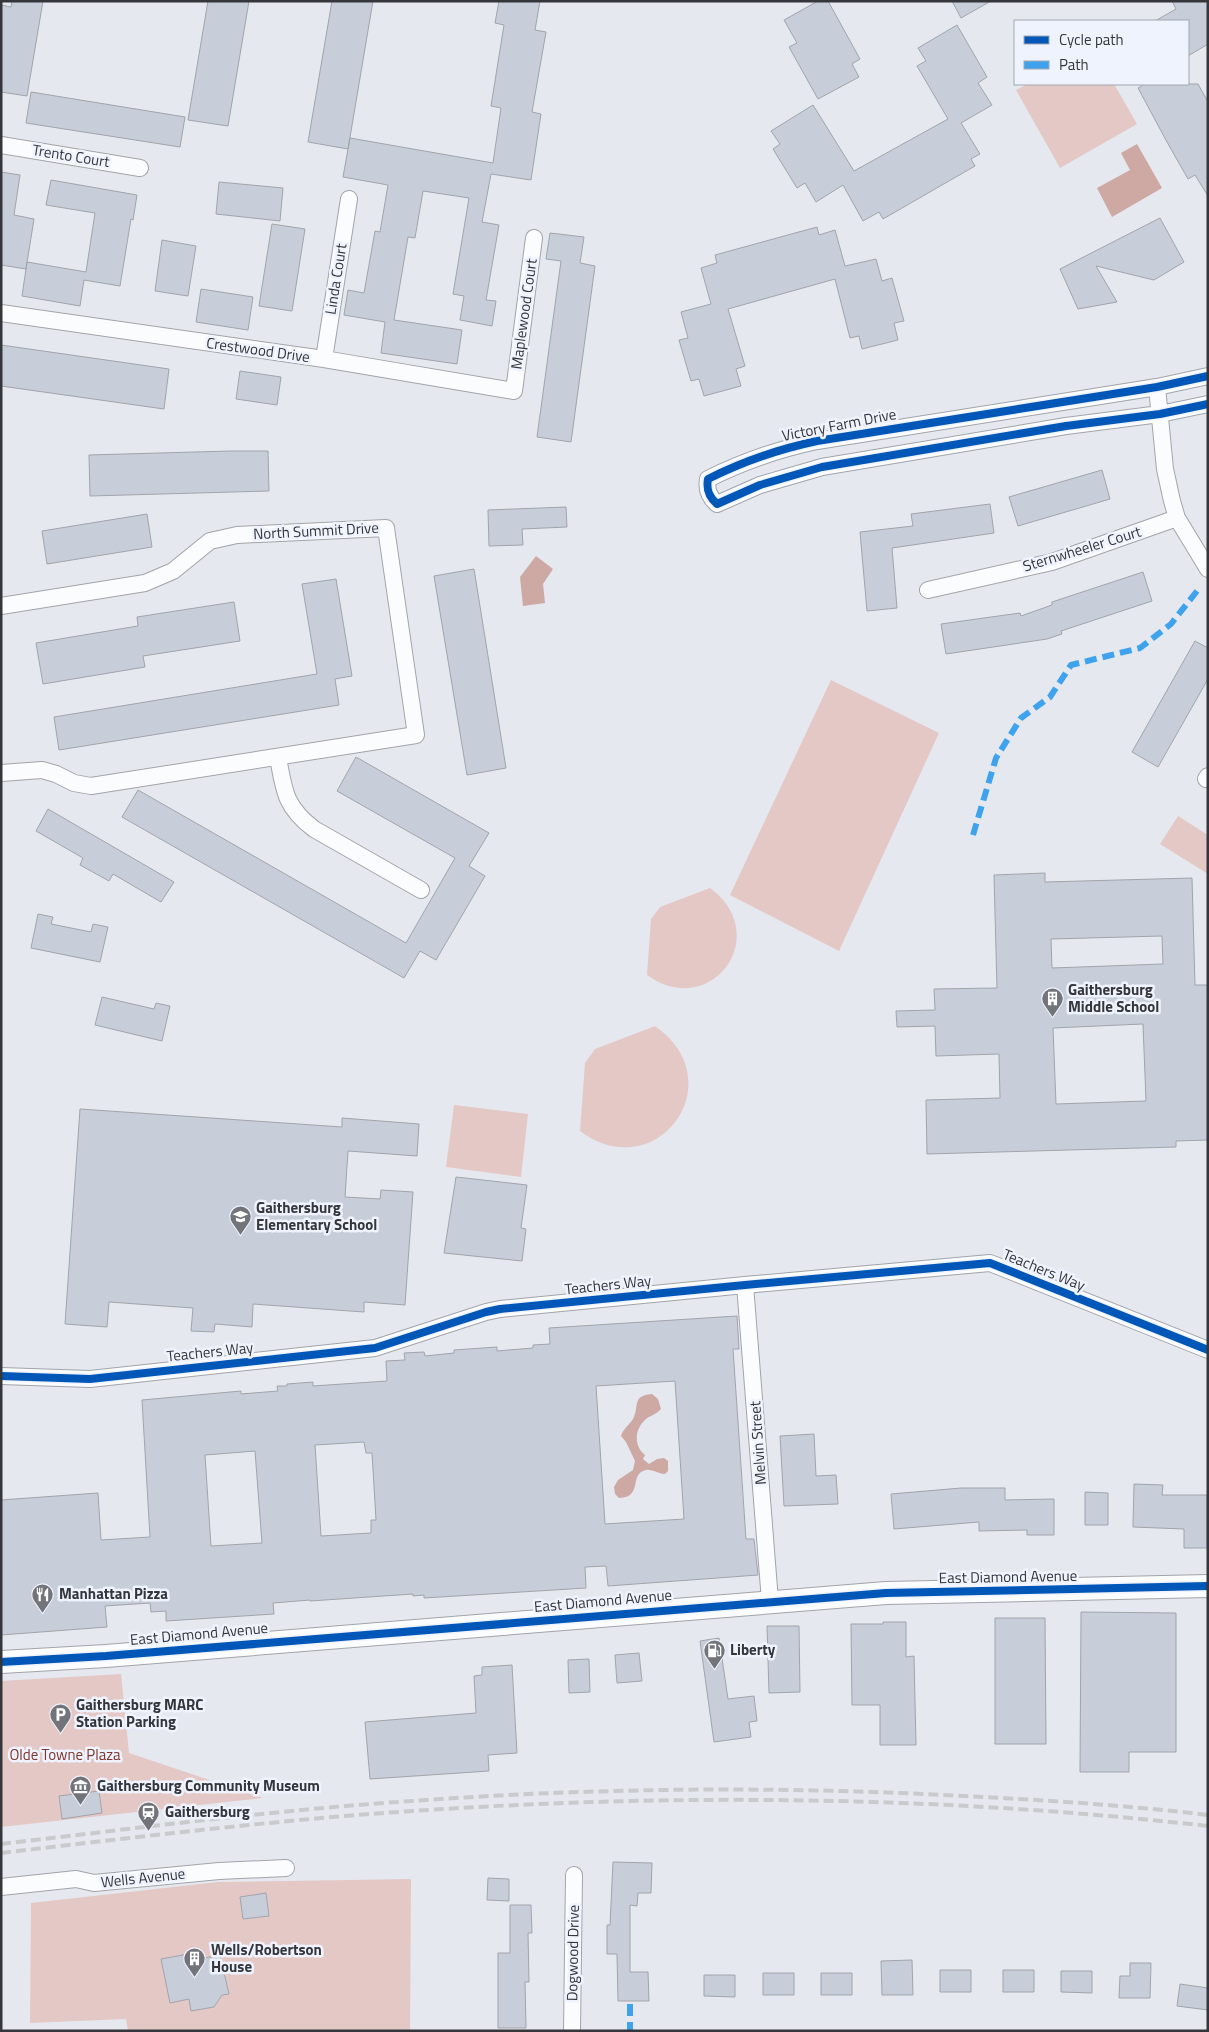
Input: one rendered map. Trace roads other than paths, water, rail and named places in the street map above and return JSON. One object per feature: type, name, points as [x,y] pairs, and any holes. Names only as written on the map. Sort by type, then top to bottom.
[{"type":"street","name":"Trento Court","points":[[1,145],[140,168]]},
{"type":"street","name":"Linda Court","points":[[324,359],[349,198]]},
{"type":"street","name":"Maplewood Court","points":[[514,391],[534,238]]},
{"type":"street","name":"Crestwood Drive","points":[[1,313],[324,359],[514,391]]},
{"type":"street","name":"Victory Farm Drive","points":[[1208,376],[1157,387],[801,444],[726,470],[708,479],[707,486],[712,500],[717,504],[760,485],[822,467],[1066,426],[1160,414],[1208,404]]},
{"type":"street","points":[[1157,387],[1165,469],[1178,518],[1208,569]]},
{"type":"street","name":"Sternwheeler Court","points":[[928,590],[1052,562],[1178,518]]},
{"type":"street","name":"North Summit Drive","points":[[1,606],[146,583],[172,571],[210,541],[237,535],[386,528],[416,735],[91,786],[74,783],[56,774],[42,770],[1,773]]},
{"type":"street","points":[[278,757],[283,789],[299,818],[314,829],[421,890]]},
{"type":"street","name":"Teachers Way","points":[[1,1376],[90,1379],[375,1348],[500,1309],[990,1263],[1208,1350]]},
{"type":"street","name":"Melvin Street","points":[[745,1285],[770,1602]]},
{"type":"street","name":"East Diamond Avenue","points":[[1,1662],[106,1656],[886,1593],[1208,1586]]},
{"type":"street","name":"Wells Avenue","points":[[1,1887],[76,1879],[94,1883],[219,1871],[286,1868]]},
{"type":"street","name":"Dogwood Drive","points":[[572,2031],[574,1875]]},
{"type":"railway","points":[[1,1844],[309,1809],[484,1796],[627,1791],[769,1790],[912,1793],[1095,1804],[1208,1815]]},
{"type":"railway","points":[[1,1853],[309,1819],[511,1805],[611,1802],[810,1800],[910,1803],[1010,1808],[1208,1826]]},
{"type":"place","name":"Gaithersburg Middle School","points":[[1052,1018]]},
{"type":"place","name":"Gaithersburg Elementary School","points":[[240,1236]]},
{"type":"place","name":"Manhattan Pizza","points":[[43,1613]]},
{"type":"place","name":"Liberty","points":[[714,1669]]},
{"type":"place","name":"Gaithersburg MARC Station Parking","points":[[60,1733]]},
{"type":"place","name":"Gaithersburg Community Museum","points":[[81,1805]]},
{"type":"place","name":"Gaithersburg","points":[[149,1831]]},
{"type":"place","name":"Wells/Robertson House","points":[[195,1978]]},
{"type":"park label","name":"Olde Towne Plaza","points":[[65,1755]]}]
